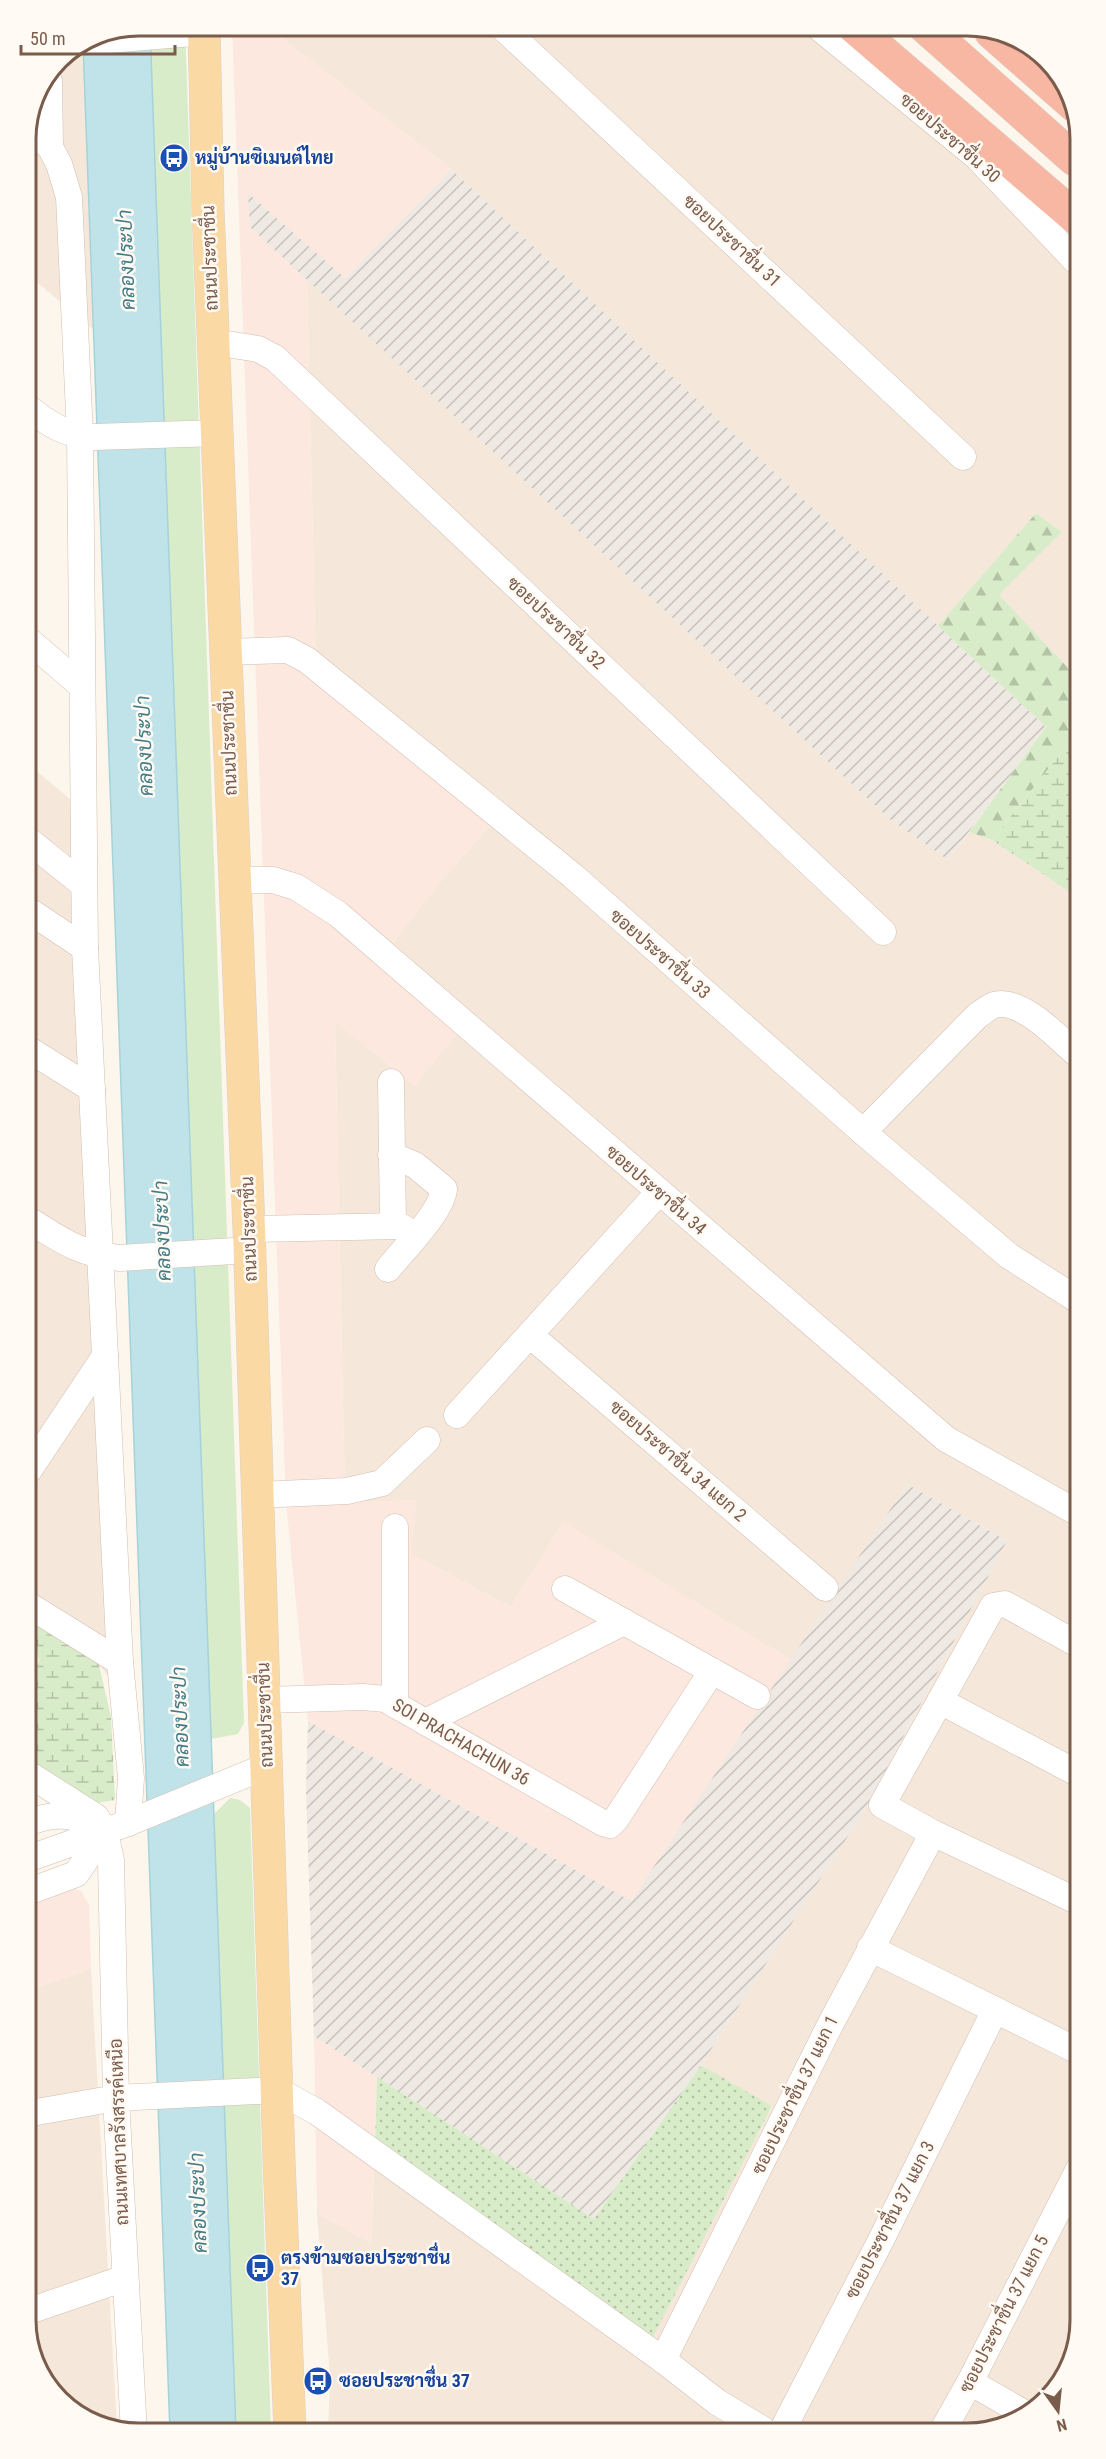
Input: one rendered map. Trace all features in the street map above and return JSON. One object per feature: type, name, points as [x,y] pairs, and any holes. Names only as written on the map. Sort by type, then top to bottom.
[{"type":"highway","points":[[865,36],[1070,213]]},
{"type":"highway","points":[[935,36],[1065,150]]},
{"type":"highway","points":[[1004,43],[1057,90]]},
{"type":"main road","name":"ถนนประชาชื่น","points":[[205,36],[214,342],[249,1240],[290,2423]]},
{"type":"street","points":[[111,40],[165,36]]},
{"type":"street","name":"ซอยประชาชื่น 31","points":[[512,36],[963,457]]},
{"type":"street","name":"ซอยประชาชื่น 30","points":[[829,36],[977,157],[1070,255]]},
{"type":"street","points":[[49,90],[50,147]]},
{"type":"street","points":[[36,134],[50,147],[59,164],[69,196],[87,436],[82,686],[85,948],[92,1089],[110,1257],[105,1356],[120,1662],[131,1778],[126,1824],[76,1874],[36,1889]]},
{"type":"street","name":"ซอยประชาชื่น 32","points":[[214,342],[258,349],[275,358],[883,932]]},
{"type":"street","points":[[36,414],[52,427],[87,436],[218,433]]},
{"type":"street","points":[[36,647],[82,686]]},
{"type":"street","name":"ซอยประชาชื่น 33","points":[[226,652],[288,650],[307,660],[573,876],[863,1132],[1009,1256],[1070,1295]]},
{"type":"street","points":[[36,846],[84,885]]},
{"type":"street","name":"ซอยประชาชื่น 34","points":[[235,880],[273,880],[296,886],[339,914],[946,1439],[1070,1509]]},
{"type":"street","points":[[36,915],[85,948]]},
{"type":"street","points":[[863,1132],[978,1015],[994,1005],[1012,1004],[1029,1014],[1070,1048]]},
{"type":"street","points":[[36,1054],[92,1089]]},
{"type":"street","points":[[391,1082],[391,1155],[404,1230]]},
{"type":"street","points":[[388,1269],[404,1230],[444,1196],[444,1189],[415,1165],[391,1155]]},
{"type":"street","points":[[457,1415],[659,1192]]},
{"type":"street","points":[[36,1224],[75,1249],[110,1257],[204,1252],[249,1240],[404,1230]]},
{"type":"street","name":"ซอยประชาชื่น 34 แยก 2","points":[[530,1335],[825,1588]]},
{"type":"street","points":[[36,1460],[105,1356]]},
{"type":"street","points":[[258,1495],[347,1491],[382,1483],[426,1440]]},
{"type":"street","points":[[395,1527],[395,1705]]},
{"type":"street","points":[[565,1589],[757,1695]]},
{"type":"street","points":[[1070,1640],[1005,1604],[993,1606],[882,1805],[933,1833],[1070,1898]]},
{"type":"street","points":[[36,1610],[120,1662]]},
{"type":"street","points":[[425,1722],[624,1622]]},
{"type":"street","name":"SOI PRACHACHUN 36","points":[[265,1700],[363,1696],[385,1699],[610,1825],[712,1671]]},
{"type":"street","points":[[940,1701],[1070,1769]]},
{"type":"street","points":[[36,1856],[126,1824],[225,1781],[267,1766]]},
{"type":"street","points":[[36,1779],[96,1817],[126,1824]]},
{"type":"street","points":[[36,1820],[56,1814],[86,1821],[126,1824]]},
{"type":"street","name":"ถนนเทศบาลรังสรรค์เหนือ","points":[[126,1824],[111,1860],[116,2098],[133,2423]]},
{"type":"street","name":"ซอยประชาชื่น 37 แยก 1","points":[[663,2360],[870,1948],[933,1833]]},
{"type":"street","points":[[870,1948],[1070,2047]]},
{"type":"street","name":"ซอยประชาชื่น 37 แยก 3","points":[[786,2423],[880,2242],[995,2010]]},
{"type":"street","points":[[36,2112],[116,2098],[277,2090],[316,2112],[663,2360],[717,2402],[752,2423]]},
{"type":"street","name":"ซอยประชาชื่น 37 แยก 5","points":[[947,2423],[1070,2202]]},
{"type":"street","points":[[36,2309],[125,2278]]},
{"type":"street","points":[[970,2382],[1017,2409]]},
{"type":"shaded area","points":[[232,36],[279,36],[451,169],[345,278],[249,194],[250,227],[307,279],[316,675],[491,824],[441,881],[393,942],[471,1016],[415,1086],[335,1022],[345,1502],[417,1500],[411,1554],[511,1607],[563,1522],[791,1660],[631,1901],[308,1721],[286,1503]]},
{"type":"shaded area","points":[[279,36],[841,36],[1032,193],[1070,232],[1070,670],[998,595],[1061,531],[1036,513],[938,626],[451,169]]},
{"type":"shaded area","points":[[83,53],[93,329],[36,281],[36,133],[40,113],[57,76]]},
{"type":"shaded area","points":[[451,169],[1046,727],[948,860],[891,820],[250,227],[248,193],[345,278]]},
{"type":"shaded area","points":[[307,279],[891,820],[948,860],[969,832],[992,840],[1070,892],[1070,2320],[1065,2353],[1050,2381],[1028,2381],[1028,2403],[1000,2418],[967,2423],[328,2423],[330,2376],[317,2213],[371,2243],[375,2142],[646,2339],[772,2107],[701,2065],[863,1813],[1007,1541],[907,1484],[791,1660],[563,1523],[511,1607],[411,1554],[345,1502],[335,1022],[471,1015],[393,942],[441,881],[491,824],[316,675]]},
{"type":"shaded area","points":[[36,771],[71,800],[109,1677],[99,1665],[36,1618]]},
{"type":"shaded area","points":[[907,1484],[1007,1541],[863,1813],[701,2065],[594,2219],[314,2036],[306,1789],[308,1721],[631,1901]]},
{"type":"shaded area","points":[[69,1887],[81,1891],[89,1905],[91,1968],[36,1988],[36,1899]]},
{"type":"shaded area","points":[[91,1968],[117,2420],[88,2409],[66,2393],[57,2383],[47,2365],[38,2340],[36,2320],[36,1988]]},
{"type":"shaded area","points":[[314,2036],[377,2077],[371,2243],[317,2213]]},
{"type":"green space","points":[[150,36],[185,36],[244,1723],[238,1734],[211,1739]]},
{"type":"green space","points":[[1036,513],[1062,532],[999,595],[1070,670],[1070,742],[992,840],[969,832],[1046,727],[938,626]]},
{"type":"green space","points":[[1070,742],[1070,892],[992,840]]},
{"type":"green space","points":[[36,1617],[62,1633],[99,1665],[111,1717],[115,1800],[96,1803],[36,1766],[36,1670],[39,1661]]},
{"type":"green space","points":[[230,1798],[240,1800],[250,1808],[271,2423],[236,2423],[214,1814]]},
{"type":"green space","points":[[701,2065],[772,2106],[653,2337],[646,2339],[375,2142],[377,2077],[594,2219]]},
{"type":"water","name":"คลองประปา","points":[[139,36],[150,36],[236,2423],[170,2423],[83,53],[106,41]]},
{"type":"place","name":"หมู่บ้านซิเมนต์ไทย","points":[[174,158]]},
{"type":"place","name":"ตรงข้ามซอยประชาชื่น 37","points":[[260,2268]]},
{"type":"place","name":"ซอยประชาชื่น 37","points":[[318,2381]]}]
